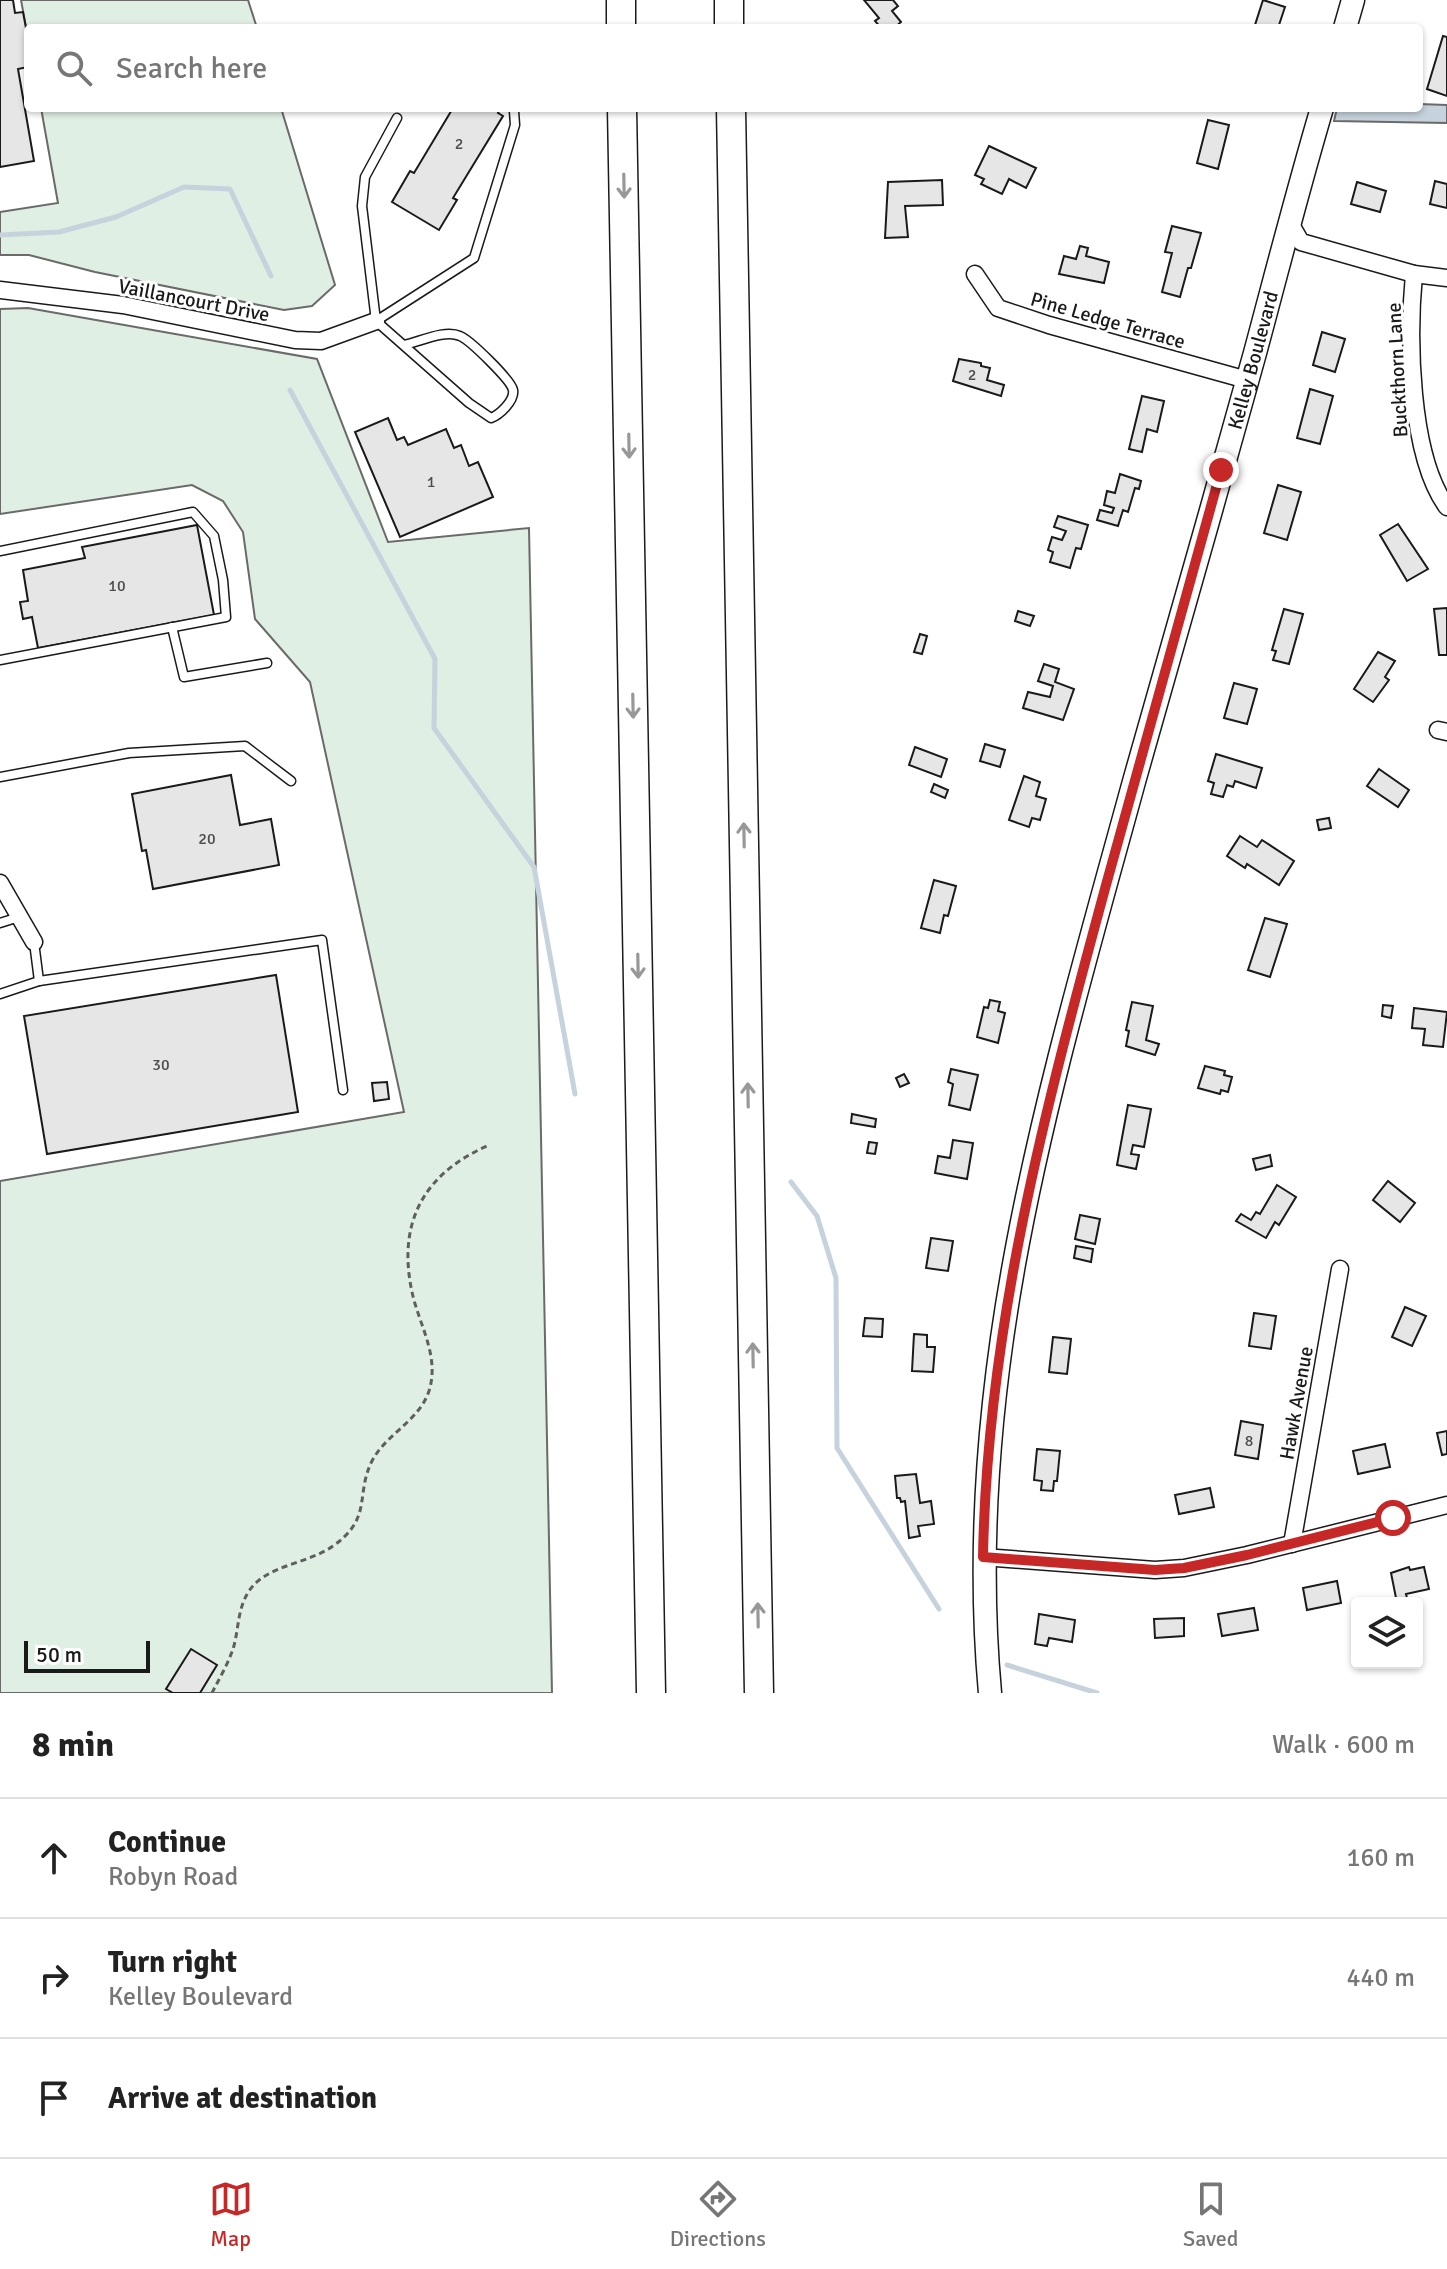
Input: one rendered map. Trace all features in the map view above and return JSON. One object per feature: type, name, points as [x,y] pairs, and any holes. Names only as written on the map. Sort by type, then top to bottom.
[{"type":"highway","points":[[621,0],[621,24]]},
{"type":"highway","points":[[729,0],[729,24]]},
{"type":"highway","points":[[622,112],[651,1693]]},
{"type":"highway","points":[[731,112],[759,1693]]},
{"type":"main road","points":[[1346,24],[1353,0]]},
{"type":"main road","name":"Kelley Boulevard","points":[[990,1693],[983,1557],[984,1503],[998,1359],[1026,1195],[1073,1001],[1321,112]]},
{"type":"street","points":[[1290,223],[1301,242],[1414,274],[1447,278]]},
{"type":"street","name":"Pine Ledge Terrace","points":[[975,274],[998,308],[1247,380]]},
{"type":"street","name":"Buckthorn Lane","points":[[1414,274],[1411,343],[1421,449],[1447,507]]},
{"type":"street","name":"Vaillancourt Drive","points":[[0,290],[123,305],[295,340],[321,341],[376,321]]},
{"type":"street","points":[[0,883],[34,942]]},
{"type":"street","name":"Hawk Avenue","points":[[1292,1544],[1340,1269]]},
{"type":"street","points":[[983,1557],[1155,1570],[1184,1568],[1447,1505]]},
{"type":"lane","points":[[376,321],[474,258],[515,125],[514,112]]},
{"type":"lane","points":[[397,118],[365,177],[362,206],[376,321],[484,415],[491,418],[498,416],[512,398],[513,391],[507,379],[462,336],[450,334],[404,345]]},
{"type":"lane","points":[[0,551],[193,512],[214,536],[223,580],[226,617],[0,660]]},
{"type":"lane","points":[[172,627],[184,677],[267,663]]},
{"type":"lane","points":[[0,777],[129,753],[245,746],[291,781]]},
{"type":"lane","points":[[0,923],[19,917]]},
{"type":"lane","points":[[0,994],[39,981],[322,940],[343,1090]]},
{"type":"lane","points":[[34,942],[39,981]]},
{"type":"path","points":[[212,1693],[233,1649],[241,1606],[249,1591],[259,1579],[311,1559],[349,1533],[359,1516],[367,1471],[374,1457],[417,1413],[428,1394],[432,1358],[412,1292],[408,1262],[415,1210],[429,1186],[465,1156],[487,1146]]},
{"type":"green space","points":[[21,0],[248,0],[256,24],[25,24]]},
{"type":"green space","points":[[42,112],[282,112],[335,285],[312,306],[284,310],[95,272],[29,255],[0,255],[0,212],[58,203]]},
{"type":"green space","points":[[28,308],[317,359],[388,542],[529,528],[552,1693],[0,1693],[0,1181],[404,1112],[310,682],[255,619],[243,532],[223,501],[192,485],[0,514],[0,309]]},
{"type":"shaded area","points":[[1423,104],[1447,105],[1447,123],[1334,121],[1336,112],[1423,112]]},
{"type":"building","points":[[0,0],[13,0],[15,13],[23,12],[25,24],[24,68],[18,69],[34,161],[0,167]]},
{"type":"building","points":[[864,0],[893,0],[898,6],[892,11],[901,22],[899,24],[878,24],[875,21],[879,18]]},
{"type":"building","points":[[1263,0],[1285,7],[1279,24],[1255,24]]},
{"type":"building","points":[[1443,36],[1447,37],[1447,96],[1427,89]]},
{"type":"building","points":[[451,112],[499,112],[503,116],[453,198],[457,200],[439,230],[392,202],[410,171],[414,173]]},
{"type":"building","points":[[1208,120],[1229,125],[1218,169],[1197,163]]},
{"type":"building","points":[[989,146],[1036,168],[1026,188],[1009,179],[1002,194],[981,184],[984,179],[975,175]]},
{"type":"building","points":[[942,180],[943,205],[905,206],[908,237],[885,238],[888,182]]},
{"type":"building","points":[[1435,181],[1447,184],[1447,208],[1430,204]]},
{"type":"building","points":[[1357,182],[1386,191],[1380,212],[1351,204]]},
{"type":"building","points":[[1172,226],[1201,233],[1180,297],[1162,292],[1172,253],[1165,252]]},
{"type":"building","points":[[1080,246],[1088,248],[1086,256],[1109,262],[1104,283],[1059,274],[1064,256],[1076,259]]},
{"type":"building","points":[[1322,332],[1345,339],[1335,372],[1313,365]]},
{"type":"building","points":[[959,359],[990,368],[987,380],[1004,385],[1001,396],[953,381]]},
{"type":"building","points":[[1310,389],[1333,396],[1320,444],[1297,438]]},
{"type":"building","points":[[1142,396],[1164,401],[1157,432],[1147,429],[1142,452],[1129,449]]},
{"type":"building","points":[[388,418],[397,440],[404,437],[408,445],[446,429],[454,448],[461,445],[469,466],[478,462],[493,497],[400,537],[355,432]]},
{"type":"building","points":[[1120,474],[1141,481],[1139,489],[1135,488],[1128,512],[1123,510],[1118,526],[1097,520],[1100,510],[1112,513],[1114,508],[1104,505],[1107,491],[1115,493]]},
{"type":"building","points":[[1278,485],[1301,492],[1287,540],[1264,533]]},
{"type":"building","points":[[1058,516],[1088,525],[1081,549],[1076,548],[1070,568],[1050,562],[1053,552],[1048,550],[1052,537],[1062,540],[1066,531],[1054,527]]},
{"type":"building","points":[[1398,524],[1428,569],[1407,581],[1380,535]]},
{"type":"building","points":[[197,525],[214,615],[38,648],[32,617],[23,619],[20,602],[28,601],[23,570],[85,558],[82,547]]},
{"type":"building","points":[[1447,608],[1447,655],[1439,655],[1434,609]]},
{"type":"building","points":[[1284,609],[1303,614],[1289,664],[1273,660],[1276,651],[1272,650]]},
{"type":"building","points":[[1018,611],[1034,616],[1030,626],[1015,621]]},
{"type":"building","points":[[920,634],[927,636],[922,654],[914,652]]},
{"type":"building","points":[[1378,652],[1395,661],[1385,677],[1389,680],[1373,702],[1354,689]]},
{"type":"building","points":[[1044,664],[1059,669],[1055,682],[1074,689],[1063,720],[1023,708],[1028,692],[1050,697],[1053,686],[1038,681]]},
{"type":"building","points":[[1234,683],[1257,689],[1247,724],[1224,718]]},
{"type":"building","points":[[985,744],[1005,750],[1000,767],[980,761]]},
{"type":"building","points":[[915,747],[947,759],[941,777],[909,765]]},
{"type":"building","points":[[1216,754],[1262,768],[1256,788],[1235,781],[1233,787],[1227,785],[1223,797],[1211,794],[1214,783],[1208,781]]},
{"type":"building","points":[[1379,769],[1409,790],[1398,807],[1367,786]]},
{"type":"building","points":[[231,775],[240,825],[271,819],[279,865],[153,889],[146,850],[142,851],[132,794]]},
{"type":"building","points":[[1024,776],[1040,782],[1036,796],[1046,799],[1040,820],[1032,818],[1029,827],[1009,820]]},
{"type":"building","points":[[934,784],[948,790],[945,798],[931,792]]},
{"type":"building","points":[[1329,818],[1331,828],[1319,830],[1317,820]]},
{"type":"building","points":[[1240,836],[1257,847],[1262,840],[1294,861],[1279,885],[1247,864],[1245,868],[1227,856]]},
{"type":"building","points":[[934,880],[956,886],[940,933],[921,928]]},
{"type":"building","points":[[1265,918],[1287,924],[1270,977],[1248,970]]},
{"type":"building","points":[[276,975],[298,1112],[47,1154],[24,1016]]},
{"type":"building","points":[[990,1000],[1000,1002],[998,1011],[1005,1013],[998,1043],[977,1037],[984,1007],[988,1008]]},
{"type":"building","points":[[1132,1002],[1153,1006],[1146,1040],[1159,1044],[1155,1055],[1126,1046]]},
{"type":"building","points":[[1383,1005],[1393,1006],[1391,1018],[1382,1016]]},
{"type":"building","points":[[1414,1008],[1447,1012],[1443,1047],[1423,1045],[1425,1029],[1412,1028]]},
{"type":"building","points":[[1205,1066],[1225,1071],[1224,1075],[1232,1077],[1228,1092],[1221,1090],[1220,1094],[1198,1088]]},
{"type":"building","points":[[951,1069],[978,1075],[970,1110],[949,1105],[953,1084],[948,1082]]},
{"type":"building","points":[[904,1074],[909,1083],[900,1087],[896,1078]]},
{"type":"building","points":[[387,1082],[389,1099],[374,1101],[372,1083]]},
{"type":"building","points":[[1128,1105],[1151,1109],[1144,1147],[1133,1145],[1131,1154],[1139,1155],[1136,1169],[1117,1165]]},
{"type":"building","points":[[852,1114],[876,1119],[875,1127],[851,1123]]},
{"type":"building","points":[[953,1140],[973,1143],[967,1179],[935,1173],[938,1156],[950,1158]]},
{"type":"building","points":[[869,1142],[877,1143],[875,1154],[867,1153]]},
{"type":"building","points":[[1270,1155],[1272,1166],[1256,1170],[1253,1159]]},
{"type":"building","points":[[1388,1181],[1415,1203],[1400,1222],[1373,1200]]},
{"type":"building","points":[[1277,1185],[1296,1197],[1279,1225],[1275,1222],[1266,1238],[1236,1221],[1241,1214],[1251,1220],[1256,1212],[1260,1214]]},
{"type":"building","points":[[1080,1215],[1100,1219],[1095,1244],[1075,1239]]},
{"type":"building","points":[[931,1238],[953,1241],[948,1271],[926,1268]]},
{"type":"building","points":[[1076,1246],[1093,1249],[1091,1262],[1074,1258]]},
{"type":"building","points":[[1405,1307],[1426,1316],[1412,1346],[1392,1337]]},
{"type":"building","points":[[1254,1313],[1276,1316],[1271,1349],[1249,1346]]},
{"type":"building","points":[[865,1318],[883,1319],[882,1337],[863,1336]]},
{"type":"building","points":[[914,1334],[927,1335],[927,1347],[935,1347],[933,1372],[912,1371]]},
{"type":"building","points":[[1053,1337],[1071,1339],[1067,1374],[1049,1372]]},
{"type":"building","points":[[1241,1421],[1263,1425],[1258,1459],[1235,1455]]},
{"type":"building","points":[[1447,1431],[1447,1454],[1442,1455],[1437,1433]]},
{"type":"building","points":[[1385,1444],[1390,1467],[1358,1474],[1353,1451]]},
{"type":"building","points":[[1037,1449],[1060,1451],[1053,1491],[1041,1490],[1042,1481],[1034,1480]]},
{"type":"building","points":[[916,1474],[920,1503],[931,1501],[934,1524],[918,1526],[920,1536],[909,1538],[905,1501],[897,1498],[895,1476]]},
{"type":"building","points":[[1210,1488],[1214,1507],[1179,1514],[1175,1495]]},
{"type":"building","points":[[1409,1567],[1410,1570],[1424,1567],[1429,1589],[1406,1594],[1407,1597],[1396,1597],[1391,1573]]},
{"type":"building","points":[[1337,1581],[1341,1603],[1307,1610],[1303,1588]]},
{"type":"building","points":[[1254,1608],[1258,1630],[1222,1636],[1218,1614]]},
{"type":"building","points":[[1039,1614],[1075,1620],[1072,1642],[1049,1638],[1047,1646],[1035,1644]]},
{"type":"building","points":[[1184,1618],[1184,1636],[1155,1638],[1154,1619]]},
{"type":"building","points":[[191,1649],[217,1665],[200,1693],[173,1693],[166,1689]]},
{"type":"waterway","points":[[0,235],[59,232],[116,217],[184,187],[230,189],[271,276]]},
{"type":"waterway","points":[[290,390],[435,659],[434,728],[534,867],[575,1094]]},
{"type":"waterway","points":[[791,1182],[817,1216],[836,1278],[837,1448],[939,1609]]},
{"type":"waterway","points":[[1007,1665],[1097,1693]]},
{"type":"route","points":[[1221,470],[1073,1001],[1026,1195],[998,1359],[984,1503],[983,1557],[1155,1570],[1184,1568],[1393,1518]]}]
